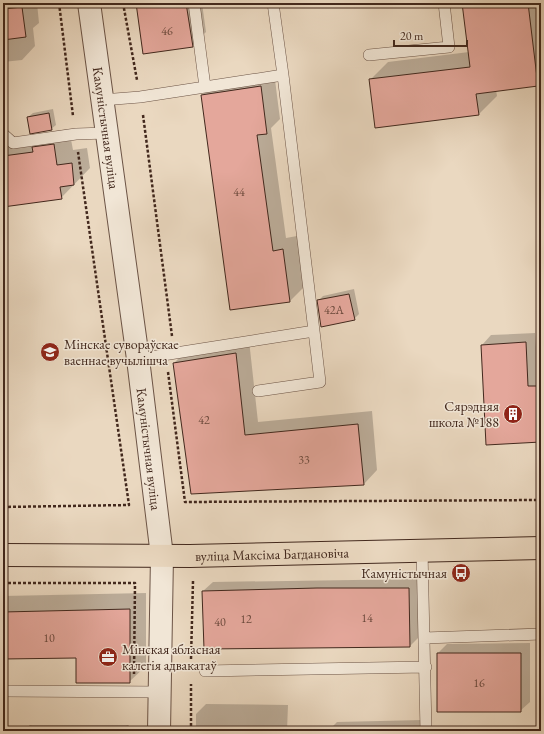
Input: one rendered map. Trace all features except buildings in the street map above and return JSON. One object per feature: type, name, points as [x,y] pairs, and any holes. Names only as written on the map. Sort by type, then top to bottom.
[{"type":"main road","name":"вуліца Максіма Багдановіча","points":[[3,556],[162,556],[541,548]]},
{"type":"street","name":"Камуністычная вуліца","points":[[89,3],[138,359],[162,556],[159,731]]},
{"type":"lane","points":[[194,3],[205,87]]},
{"type":"lane","points":[[258,391],[320,382],[283,75],[272,3]]},
{"type":"lane","points":[[369,55],[449,47],[444,3]]},
{"type":"lane","points":[[102,100],[140,97],[283,75]]},
{"type":"lane","points":[[3,134],[13,142],[76,134],[106,133]]},
{"type":"lane","points":[[138,359],[314,331]]},
{"type":"lane","points":[[422,550],[426,667],[426,731]]},
{"type":"lane","points":[[424,638],[541,634]]},
{"type":"lane","points":[[204,671],[426,667]]},
{"type":"lane","points":[[3,691],[160,692]]},
{"type":"lane","points":[[32,731],[126,731]]},
{"type":"path","points":[[3,507],[128,505],[59,3]]},
{"type":"path","points":[[122,3],[140,97],[173,334],[166,354],[185,502],[541,500]]},
{"type":"path","points":[[191,663],[192,581],[200,580]]},
{"type":"path","points":[[3,582],[135,583],[134,692]]},
{"type":"path","points":[[191,678],[191,731]]},
{"type":"place","name":"Мінскае сувораўскае ваеннае вучылішча","points":[[50,352]]},
{"type":"place","name":"Сярэдняя школа №188","points":[[513,414]]},
{"type":"place","name":"Камуністычная","points":[[461,573]]},
{"type":"place","name":"Мінская абласная калегія адвакатаў","points":[[108,657]]}]
